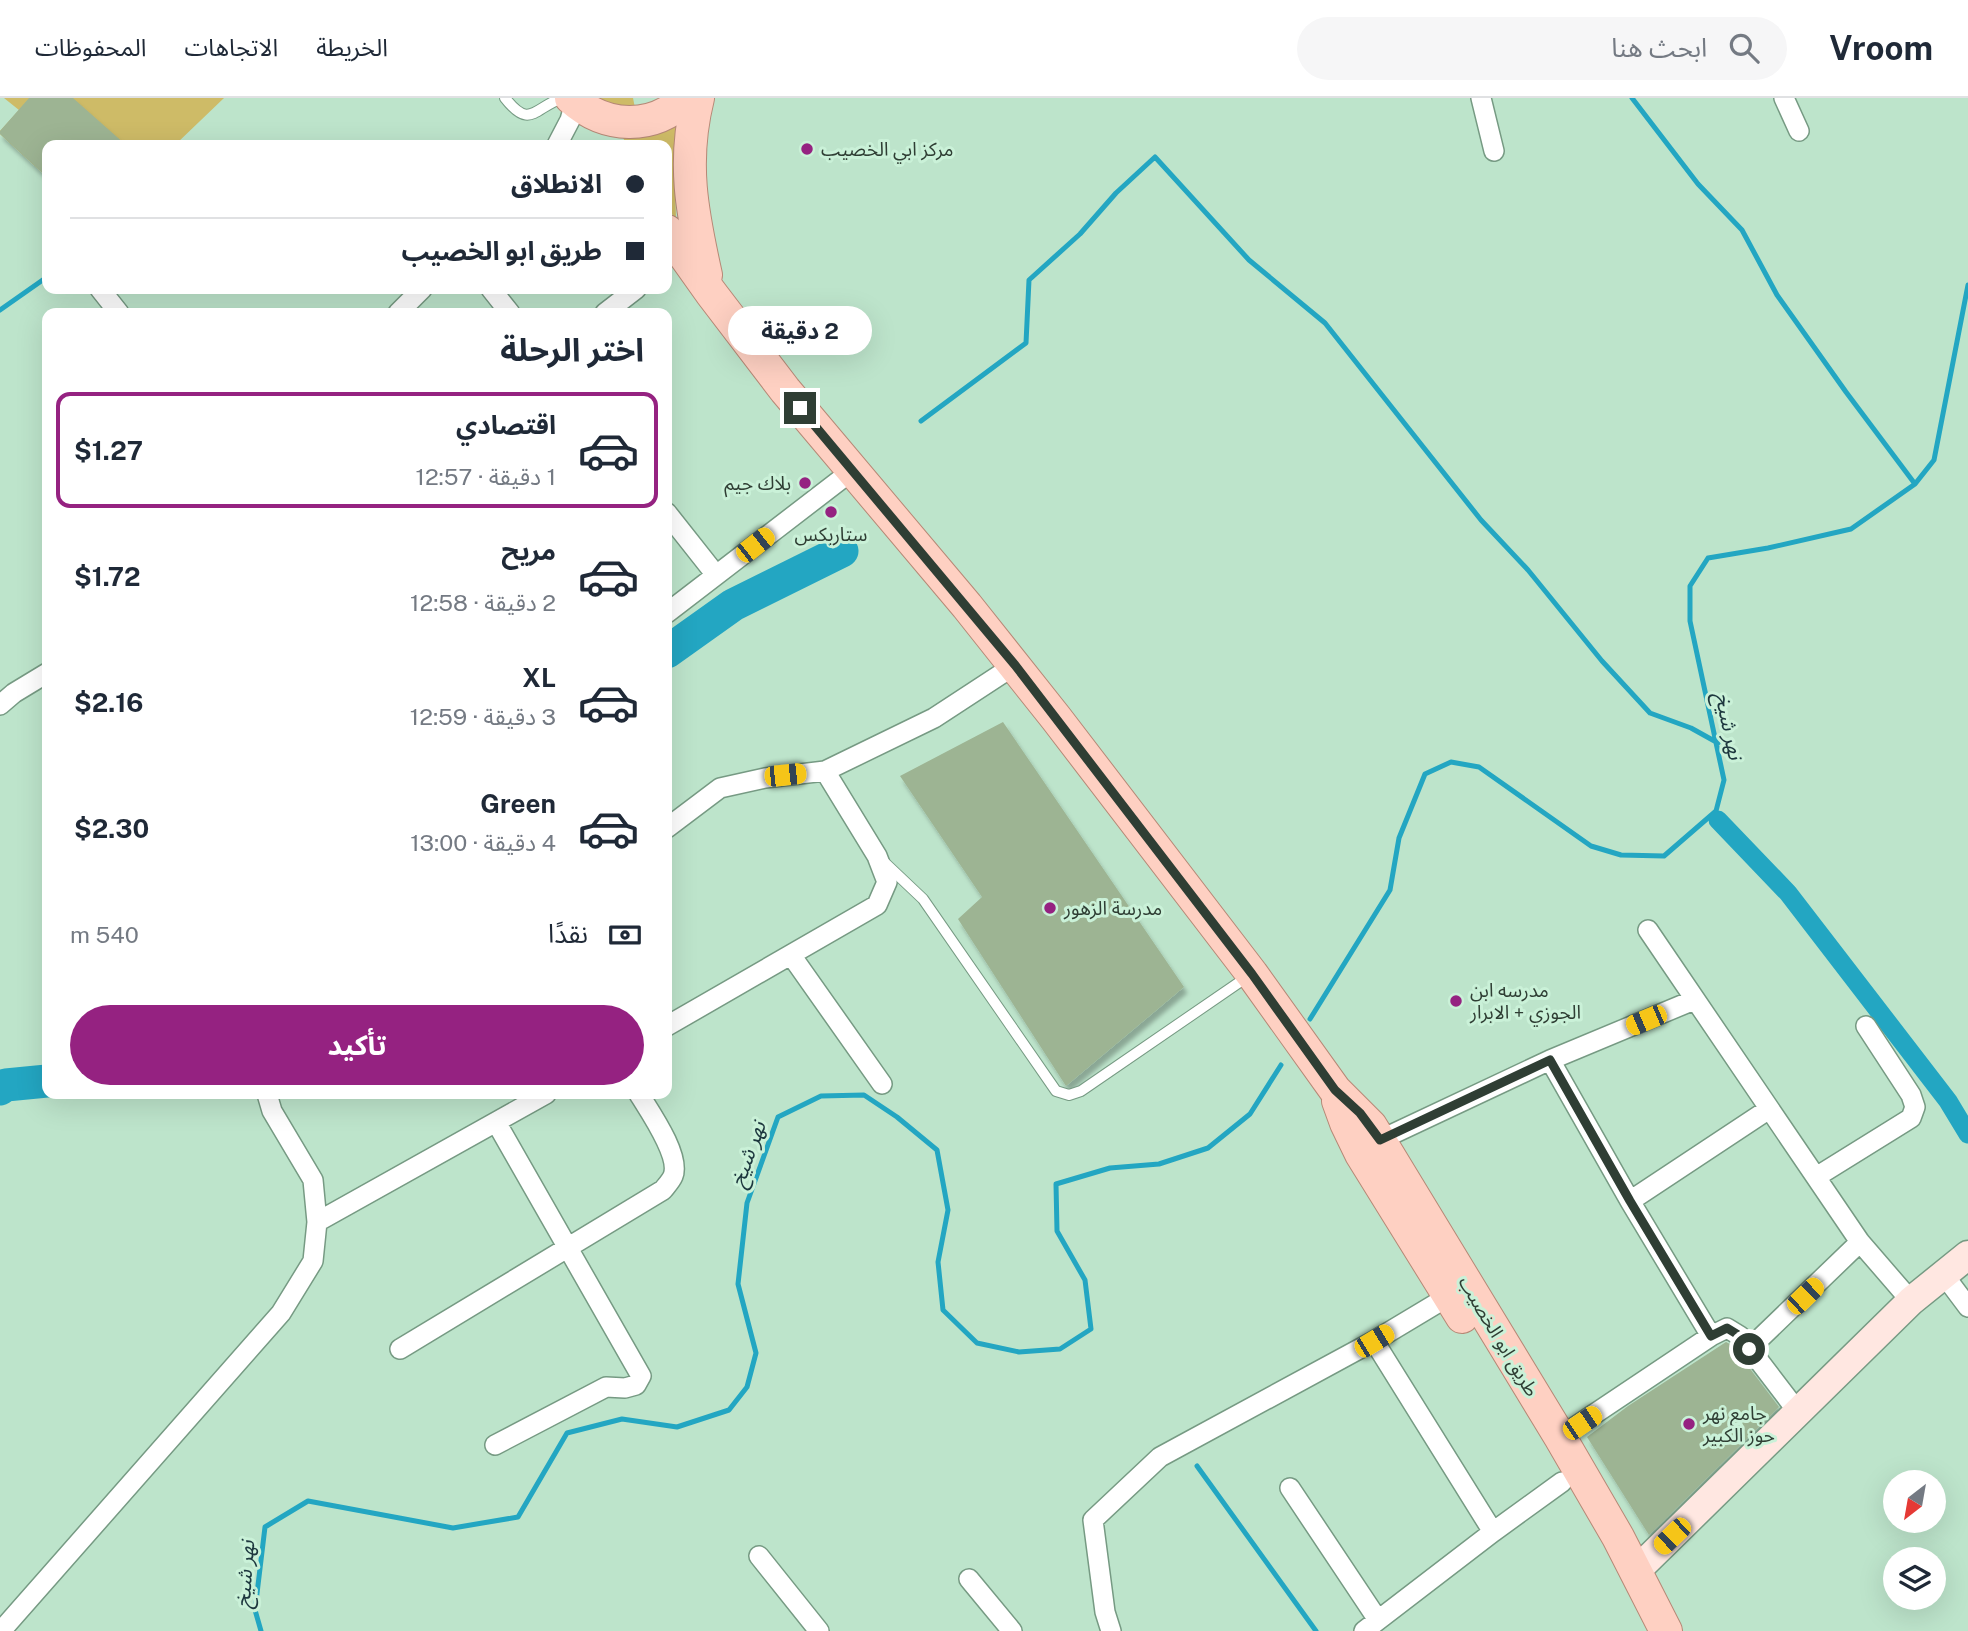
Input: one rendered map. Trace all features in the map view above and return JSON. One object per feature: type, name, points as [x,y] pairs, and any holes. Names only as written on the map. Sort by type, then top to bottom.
[{"type":"main road","points":[[572,101],[600,118],[640,122],[660,117],[686,98]]},
{"type":"main road","name":"طريق ابو الخصيب","points":[[698,98],[692,120],[691,195],[697,238],[711,293]]},
{"type":"main road","points":[[572,101],[603,140]]},
{"type":"main road","name":"طريق ابو الخصيب","points":[[672,249],[711,293],[785,390],[1015,665],[1252,974],[1335,1090],[1360,1113],[1380,1140],[1560,1437],[1636,1571],[1666,1631]]},
{"type":"main road","name":"طريق ابو الخصيب","points":[[1335,1090],[1357,1146],[1562,1482],[1643,1631]]},
{"type":"street","points":[[1481,98],[1494,151]]},
{"type":"street","points":[[1784,98],[1799,131]]},
{"type":"street","points":[[560,140],[570,120],[572,101]]},
{"type":"street","points":[[104,294],[115,308]]},
{"type":"street","points":[[403,308],[417,294]]},
{"type":"street","points":[[495,294],[506,308]]},
{"type":"street","points":[[612,308],[630,294]]},
{"type":"street","points":[[672,609],[853,470]]},
{"type":"street","points":[[672,519],[716,575]]},
{"type":"street","points":[[672,824],[720,788],[765,778],[825,771],[934,718],[1015,665]]},
{"type":"street","points":[[0,705],[42,676]]},
{"type":"street","points":[[672,1023],[877,905],[887,882],[877,856],[825,771]]},
{"type":"street","points":[[1648,930],[1860,1242],[1911,1301]]},
{"type":"street","points":[[791,956],[882,1084]]},
{"type":"street","points":[[1380,1140],[1550,1060],[1694,1000]]},
{"type":"street","points":[[1816,1177],[1911,1118],[1915,1107],[1911,1095],[1866,1026]]},
{"type":"street","points":[[1550,1060],[1711,1336]]},
{"type":"street","points":[[4,1620],[281,1313],[313,1261],[317,1222],[313,1180],[272,1111],[268,1099]]},
{"type":"street","points":[[317,1222],[537,1099]]},
{"type":"street","points":[[400,1349],[663,1190],[673,1177],[675,1163],[642,1099]]},
{"type":"street","points":[[1630,1201],[1769,1109]]},
{"type":"street","points":[[495,1445],[606,1387],[625,1388],[636,1385],[640,1376],[496,1122]]},
{"type":"street","points":[[1749,1349],[1860,1242]]},
{"type":"street","points":[[1636,1571],[1911,1301],[1968,1255]]},
{"type":"street","points":[[1944,1275],[1968,1307]]},
{"type":"street","points":[[1111,1631],[1105,1612],[1093,1520],[1160,1457],[1374,1341],[1449,1296]]},
{"type":"street","points":[[1560,1437],[1727,1328],[1740,1336],[1798,1412]]},
{"type":"street","points":[[1374,1341],[1493,1532]]},
{"type":"street","points":[[1290,1488],[1371,1625],[1562,1482]]},
{"type":"street","points":[[759,1556],[820,1631]]},
{"type":"street","points":[[969,1579],[1012,1631]]},
{"type":"lane","points":[[505,98],[516,112],[524,115],[572,101]]},
{"type":"lane","points":[[877,856],[923,899],[1056,1091],[1069,1095],[1081,1091],[1252,974]]},
{"type":"shaded area","points":[[4,98],[224,98],[180,140],[42,140],[42,172],[0,134],[19,110]]},
{"type":"shaded area","points":[[593,98],[633,98],[635,108],[617,108]]},
{"type":"shaded area","points":[[678,125],[674,152],[676,219],[672,214],[672,140],[624,140],[622,136],[651,136]]},
{"type":"building","points":[[29,98],[73,98],[120,140],[42,140],[42,172],[0,134]]},
{"type":"building","name":"مدرسة الزهور","points":[[1003,722],[1184,987],[1066,1086],[958,919],[982,897],[900,776]]},
{"type":"building","name":"جامع نهر حوز الكبير","points":[[1726,1342],[1732,1345],[1779,1407],[1649,1535],[1587,1437],[1628,1406]]},
{"type":"waterway","points":[[1632,98],[1698,184],[1742,230],[1777,295],[1915,484]]},
{"type":"waterway","points":[[921,421],[1026,343],[1029,280],[1080,234],[1116,193],[1155,157],[1249,260],[1325,323],[1481,520],[1528,570],[1602,661],[1650,713],[1691,728],[1718,743]]},
{"type":"waterway","points":[[0,310],[42,281]]},
{"type":"waterway","name":"نهر شيخ","points":[[1310,1019],[1390,890],[1399,838],[1425,774],[1451,762],[1479,767],[1591,846],[1621,855],[1664,856],[1716,811],[1724,780],[1690,621],[1690,586],[1708,558],[1768,548],[1851,529],[1915,484],[1934,460],[1968,285]]},
{"type":"waterway","points":[[672,648],[733,605],[842,551]]},
{"type":"waterway","points":[[1718,820],[1788,893],[1948,1101],[1968,1134]]},
{"type":"waterway","name":"نهر شيخ","points":[[261,1631],[255,1610],[265,1527],[308,1501],[453,1528],[518,1517],[567,1433],[622,1419],[677,1427],[729,1410],[747,1387],[756,1353],[738,1284],[747,1203],[778,1117],[821,1096],[864,1095],[897,1117],[937,1150],[948,1210],[938,1262],[943,1310],[977,1343],[1019,1352],[1060,1349],[1091,1329],[1085,1280],[1057,1231],[1056,1184],[1110,1168],[1159,1164],[1208,1148],[1250,1114],[1281,1065]]},
{"type":"waterway","points":[[0,1089],[6,1085],[42,1081]]},
{"type":"waterway","points":[[1197,1466],[1316,1631]]},
{"type":"place","name":"مركز ابي الخصيب","points":[[807,149]]},
{"type":"place","name":"بلاك جيم","points":[[805,483]]},
{"type":"place","name":"ستاربكس","points":[[831,512]]},
{"type":"place","name":"مدرسة الزهور","points":[[1050,908]]},
{"type":"place","name":"مدرسه ابن الجوزي + الابرار","points":[[1456,1001]]},
{"type":"place","name":"جامع نهر حوز الكبير","points":[[1689,1424]]},
{"type":"route","points":[[800,408],[1015,665],[1252,974],[1335,1090],[1360,1113],[1380,1140],[1550,1060],[1711,1336],[1727,1328],[1740,1336],[1749,1349]]}]
